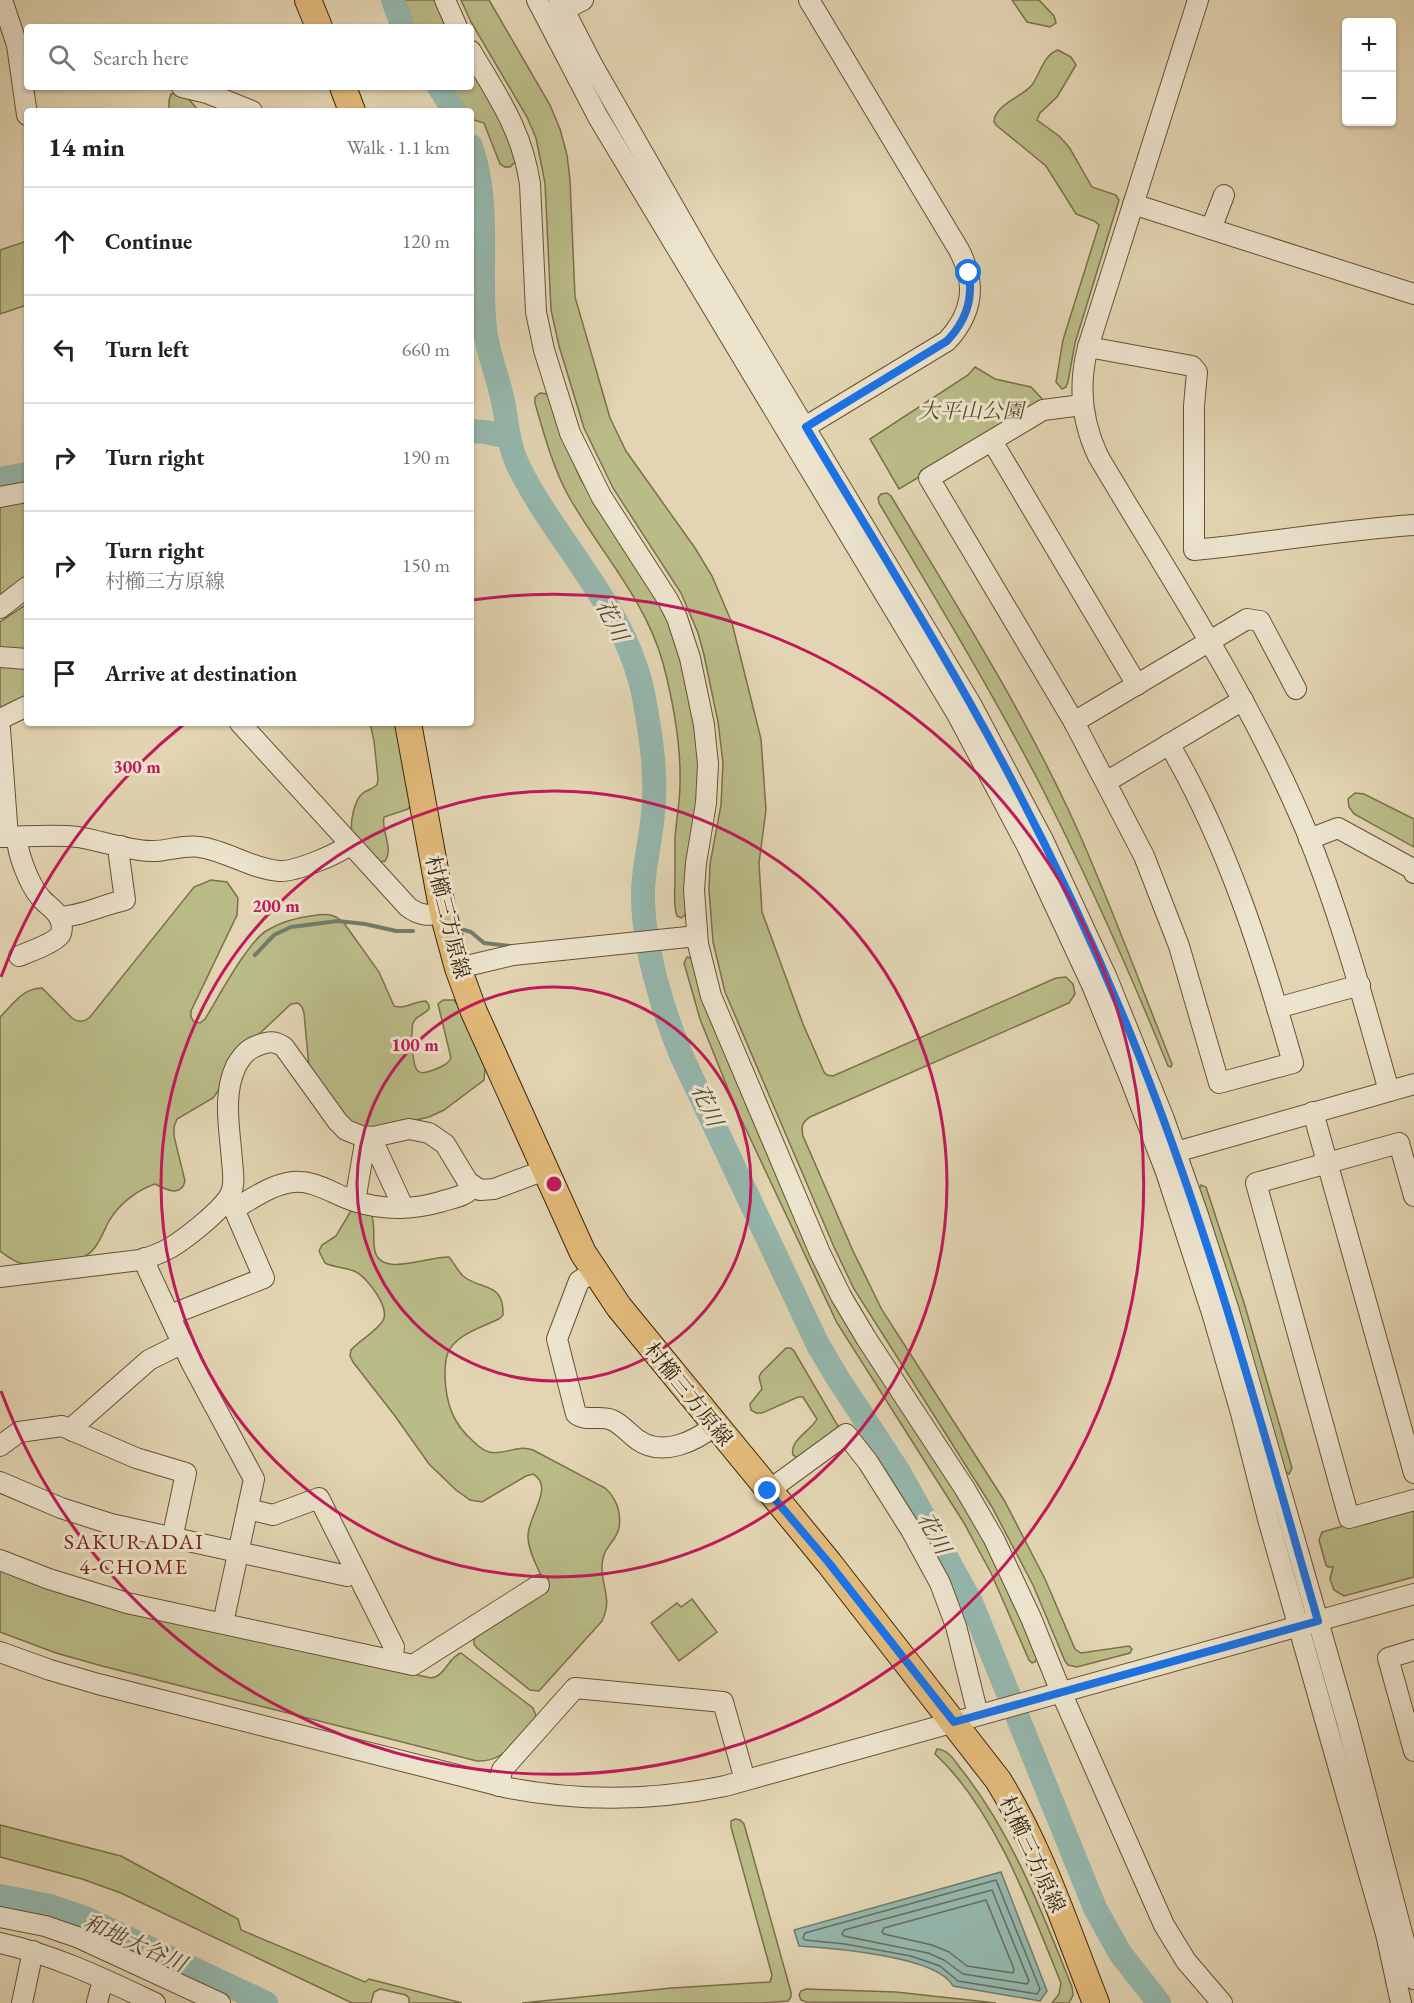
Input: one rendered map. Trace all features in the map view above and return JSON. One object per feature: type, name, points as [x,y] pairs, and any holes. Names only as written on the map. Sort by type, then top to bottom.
[{"type":"main road","points":[[308,0],[318,24]]},
{"type":"main road","points":[[344,90],[351,108]]},
{"type":"main road","name":"村櫛三方原線","points":[[409,726],[443,913],[458,968],[474,1012],[578,1244],[594,1272],[619,1307],[768,1491],[829,1563],[975,1716],[998,1780],[1025,1827],[1096,2003]]},
{"type":"street","points":[[2,0],[12,25],[24,68]]},
{"type":"street","points":[[445,0],[456,24]]},
{"type":"street","points":[[537,0],[598,117],[932,670],[996,785],[1054,902],[1123,1059],[1182,1220],[1227,1364],[1268,1520],[1386,1934],[1401,2003]]},
{"type":"street","points":[[546,19],[562,5],[583,0]]},
{"type":"street","points":[[806,427],[947,341],[963,322],[971,285],[965,261],[959,250],[809,0]]},
{"type":"street","points":[[1198,0],[1088,347],[1082,375],[1082,405],[1087,430],[1098,456],[1243,700],[1275,763],[1309,839],[1338,915],[1389,1091]]},
{"type":"street","points":[[562,5],[599,76],[703,258],[947,662],[1024,804],[1103,969],[1176,1152],[1229,1311],[1347,1722],[1414,1979]]},
{"type":"street","points":[[474,56],[513,123],[527,163],[536,312],[544,350],[570,433],[601,496],[668,600],[681,628],[690,658],[704,725],[708,764],[706,802],[694,890],[697,936],[703,970],[721,1022],[831,1275],[853,1317],[965,1489],[994,1539],[1027,1609],[1061,1692],[1164,1924],[1198,1978],[1222,2003]]},
{"type":"street","points":[[25,90],[27,108]]},
{"type":"street","points":[[195,90],[244,108]]},
{"type":"street","points":[[1211,229],[1224,195]]},
{"type":"street","points":[[1133,204],[1414,294]]},
{"type":"street","points":[[1088,347],[1192,366],[1197,372],[1194,406],[1194,550],[1414,525]]},
{"type":"street","points":[[1082,405],[1043,410],[929,478],[1074,722],[1144,856],[1163,901],[1188,973],[1219,1083],[1293,1063],[1257,943],[1230,870],[1189,780],[1169,744]]},
{"type":"street","points":[[992,441],[1137,685]]},
{"type":"street","points":[[0,497],[24,493]]},
{"type":"street","points":[[0,608],[24,589]]},
{"type":"street","points":[[1074,722],[1248,619],[1260,621],[1296,680]]},
{"type":"street","points":[[0,657],[24,658]]},
{"type":"street","points":[[1106,782],[1243,700]]},
{"type":"street","points":[[0,719],[24,707]]},
{"type":"street","points":[[243,726],[414,911],[426,915],[443,913]]},
{"type":"street","points":[[0,729],[9,837],[17,845],[33,888],[59,917],[62,926],[58,937],[19,956]]},
{"type":"street","points":[[1309,839],[1338,828],[1413,869],[1414,873]]},
{"type":"street","points":[[9,837],[77,837],[153,851],[200,846],[267,869],[280,871],[305,866],[343,850],[351,844]]},
{"type":"street","points":[[59,917],[76,916],[100,906],[125,900],[119,856],[122,846]]},
{"type":"street","points":[[458,968],[513,955],[697,936]]},
{"type":"street","points":[[1277,1008],[1360,985]]},
{"type":"street","points":[[170,1315],[264,1278],[230,1206],[233,1183],[229,1083],[244,1053],[255,1046],[272,1042],[284,1047],[341,1126],[351,1132],[370,1137],[410,1129],[429,1133],[445,1144],[473,1187],[487,1191],[545,1170]]},
{"type":"street","points":[[1176,1152],[1414,1084]]},
{"type":"street","points":[[1313,1112],[1414,1473]]},
{"type":"street","points":[[355,1201],[370,1137]]},
{"type":"street","points":[[370,1137],[400,1200],[399,1209]]},
{"type":"street","points":[[1414,1196],[1399,1143],[1256,1183],[1349,1518],[1414,1500]]},
{"type":"street","points":[[0,1277],[145,1258],[176,1244],[230,1206],[291,1182],[312,1183],[355,1201],[399,1209],[434,1204],[467,1194],[473,1187]]},
{"type":"street","points":[[145,1258],[148,1270],[183,1343],[254,1479],[223,1623]]},
{"type":"street","points":[[594,1272],[579,1281],[557,1340],[576,1414],[582,1418],[614,1420],[644,1443],[661,1448],[678,1445],[705,1433],[715,1425]]},
{"type":"street","points":[[73,1431],[75,1425],[148,1360],[183,1343]]},
{"type":"street","points":[[0,1446],[19,1432],[62,1426],[136,1458],[186,1473],[172,1539]]},
{"type":"street","points":[[768,1491],[846,1434],[868,1462],[911,1530],[940,1583],[954,1619],[975,1716]]},
{"type":"street","points":[[0,1482],[86,1516],[172,1539],[346,1576],[356,1572]]},
{"type":"street","points":[[248,1509],[273,1515],[319,1498],[394,1647],[392,1660]]},
{"type":"street","points":[[0,1560],[49,1579],[101,1595],[413,1665],[539,1585]]},
{"type":"street","points":[[0,1652],[42,1668],[98,1684],[499,1786],[563,1797],[617,1799],[699,1791],[745,1780],[1414,1594]]},
{"type":"street","points":[[1414,1650],[1388,1658],[1414,1751]]},
{"type":"street","points":[[499,1786],[502,1770],[575,1688],[723,1702],[745,1780]]},
{"type":"street","points":[[0,1917],[45,1926],[77,1937],[220,2003]]},
{"type":"street","points":[[0,1943],[33,1951],[70,1964],[155,2003]]},
{"type":"street","points":[[22,2003],[33,1951]]},
{"type":"street","points":[[97,2003],[105,1980]]},
{"type":"green space","points":[[400,0],[435,0],[446,24],[409,24]]},
{"type":"green space","points":[[461,0],[489,0],[550,105],[567,155],[575,297],[610,418],[626,451],[695,548],[712,576],[732,623],[761,739],[766,810],[759,863],[762,912],[803,1024],[824,1072],[833,1076],[1056,978],[1066,977],[1073,984],[1075,994],[1069,1003],[810,1117],[805,1121],[802,1130],[853,1251],[882,1310],[1004,1500],[1045,1579],[1075,1649],[1081,1653],[1129,1646],[1132,1649],[1130,1653],[1077,1667],[1068,1665],[1065,1661],[1033,1585],[992,1507],[854,1289],[725,992],[713,942],[709,890],[710,864],[721,805],[723,763],[718,722],[704,655],[698,633],[681,593],[613,488],[584,428],[559,346],[551,310],[545,183],[536,138],[527,117],[471,22]]},
{"type":"green space","points":[[1012,0],[1039,0],[1054,16],[1056,23],[1050,27],[1027,22]]},
{"type":"green space","points":[[1058,50],[1071,57],[1076,65],[1057,97],[1040,113],[1037,120],[1059,136],[1069,147],[1092,187],[1116,195],[1119,200],[1075,343],[1068,382],[1062,389],[1056,382],[1063,340],[1099,225],[1076,214],[1046,166],[994,121],[1004,105],[1032,85],[1046,60]]},
{"type":"green space","points":[[474,73],[506,127],[516,161],[510,167],[500,164],[484,123],[474,120],[474,108],[460,108],[449,90],[474,90]]},
{"type":"green space","points":[[177,92],[185,95],[196,108],[169,108],[171,94]]},
{"type":"green space","points":[[24,242],[24,306],[0,314],[0,250]]},
{"type":"green space","name":"大平山公園","points":[[975,367],[995,379],[1031,387],[1047,404],[1041,405],[899,489],[870,439],[968,375]]},
{"type":"green space","points":[[540,393],[547,394],[550,399],[562,436],[581,480],[660,604],[669,622],[681,660],[698,745],[699,783],[686,912],[681,918],[677,916],[674,898],[675,839],[680,791],[678,739],[663,663],[655,640],[634,597],[581,518],[563,486],[549,451],[535,403],[535,397]]},
{"type":"green space","points":[[887,493],[891,496],[988,657],[1055,782],[1113,913],[1172,1064],[1171,1067],[1168,1066],[1091,888],[1040,784],[982,677],[879,503],[878,498],[881,494]]},
{"type":"green space","points":[[24,501],[24,584],[0,604],[0,505]]},
{"type":"green space","points":[[24,606],[24,655],[0,653],[0,622]]},
{"type":"green space","points":[[0,661],[24,662],[24,698],[0,710]]},
{"type":"green space","points":[[371,726],[399,726],[412,804],[408,809],[384,817],[388,851],[385,861],[379,862],[352,832],[352,817],[357,801],[363,793],[377,785]]},
{"type":"green space","points":[[1355,793],[1364,794],[1414,819],[1414,847],[1354,814],[1349,807],[1348,799]]},
{"type":"green space","points":[[211,880],[227,882],[238,898],[237,915],[191,1011],[194,1022],[200,1023],[205,1019],[258,937],[276,926],[293,920],[315,915],[328,915],[344,923],[379,972],[394,1006],[402,1007],[426,1001],[429,1005],[429,1009],[414,1021],[413,1025],[413,1055],[418,1071],[424,1073],[436,1069],[446,1064],[451,1058],[438,1004],[443,1000],[454,1000],[485,1067],[484,1080],[444,1110],[429,1117],[378,1129],[353,1126],[309,1067],[304,1013],[298,1003],[291,1004],[257,1036],[213,1098],[177,1119],[174,1136],[185,1181],[180,1189],[172,1191],[155,1184],[135,1194],[118,1209],[100,1240],[91,1252],[82,1258],[67,1262],[32,1264],[12,1259],[0,1251],[0,1017],[24,994],[42,988],[72,1018],[79,1021],[88,1019],[194,887]]},
{"type":"green space","points":[[687,957],[691,958],[713,1025],[812,1256],[972,1519],[999,1569],[1038,1657],[1035,1662],[1032,1663],[1029,1660],[991,1573],[964,1523],[837,1323],[734,1104],[700,1019],[684,963]]},
{"type":"green space","points":[[1201,1185],[1206,1187],[1245,1306],[1292,1468],[1289,1474],[1284,1470],[1199,1190]]},
{"type":"green space","points":[[352,1209],[371,1213],[374,1246],[379,1259],[386,1263],[407,1264],[449,1257],[463,1276],[490,1288],[500,1297],[503,1315],[456,1341],[450,1349],[445,1365],[449,1405],[456,1421],[467,1435],[489,1452],[500,1453],[521,1448],[533,1450],[605,1488],[617,1505],[619,1528],[603,1557],[602,1573],[607,1599],[602,1621],[539,1691],[530,1690],[477,1648],[474,1639],[544,1582],[532,1555],[528,1538],[542,1487],[533,1474],[482,1502],[470,1500],[429,1464],[353,1362],[350,1356],[351,1350],[382,1322],[384,1310],[372,1287],[361,1275],[352,1270],[325,1263],[319,1251],[322,1245],[336,1236]]},
{"type":"green space","points":[[786,1348],[794,1351],[838,1426],[836,1432],[798,1458],[793,1455],[794,1445],[817,1419],[803,1397],[798,1397],[762,1413],[751,1410],[750,1404],[762,1389],[759,1377],[761,1373]]},
{"type":"green space","points":[[1414,1506],[1414,1577],[1344,1596],[1334,1590],[1330,1579],[1333,1567],[1326,1565],[1319,1540],[1322,1532]]},
{"type":"green space","points":[[0,1570],[72,1597],[125,1612],[431,1678],[440,1674],[453,1658],[461,1653],[533,1708],[536,1716],[502,1754],[484,1761],[477,1761],[102,1666],[56,1653],[0,1632]]},
{"type":"green space","points":[[692,1599],[717,1632],[679,1661],[651,1623],[677,1603],[681,1607]]},
{"type":"green space","points":[[937,1749],[948,1753],[956,1762],[1011,1846],[1072,1987],[1073,1995],[1069,2003],[1052,2003],[1059,1994],[1061,1983],[1024,1892],[993,1831],[956,1776],[935,1754]]},
{"type":"green space","points":[[735,1819],[744,1824],[791,1992],[788,2001],[522,2003],[672,1988],[770,1982],[772,1975],[731,1827],[731,1821]]},
{"type":"green space","points":[[0,1825],[121,1856],[238,1919],[241,1930],[365,1982],[369,1979],[462,2003],[409,2003],[406,1995],[380,1989],[374,1992],[371,2003],[352,2003],[121,1893],[82,1879],[0,1857]]},
{"type":"green space","points":[[806,1989],[896,1992],[996,2003],[806,2002],[801,2000],[799,1995]]},
{"type":"water","points":[[1001,1872],[1047,1991],[1040,2001],[953,1986],[943,1976],[927,1967],[906,1961],[858,1952],[799,1946],[794,1930]]},
{"type":"waterway","name":"花川","points":[[393,0],[402,24]]},
{"type":"waterway","name":"花川","points":[[441,90],[452,108]]},
{"type":"waterway","name":"花川","points":[[474,156],[482,210],[485,328],[512,450],[530,488],[618,626],[638,673],[644,698],[654,769],[652,824],[644,877],[644,918],[656,980],[675,1039],[818,1345],[899,1472],[971,1602],[1095,1908],[1120,1953],[1159,2003]]},
{"type":"waterway","points":[[474,431],[509,437]]},
{"type":"waterway","points":[[0,479],[24,475]]},
{"type":"waterway","points":[[255,955],[274,935],[291,927],[338,921],[396,931],[413,931]]},
{"type":"waterway","points":[[458,928],[471,932],[484,943],[511,946]]},
{"type":"waterway","name":"和地大谷川","points":[[0,1896],[50,1906],[85,1918],[266,2003]]},
{"type":"district","name":"SAKURADAI 4-CHOME","points":[[134,1554]]},
{"type":"route","points":[[768,1491],[829,1563],[954,1722],[1318,1621],[1214,1263],[1164,1119],[1107,978],[1043,840],[996,750],[947,662],[806,427],[947,341],[963,322],[967,310],[971,285],[969,273]]}]
